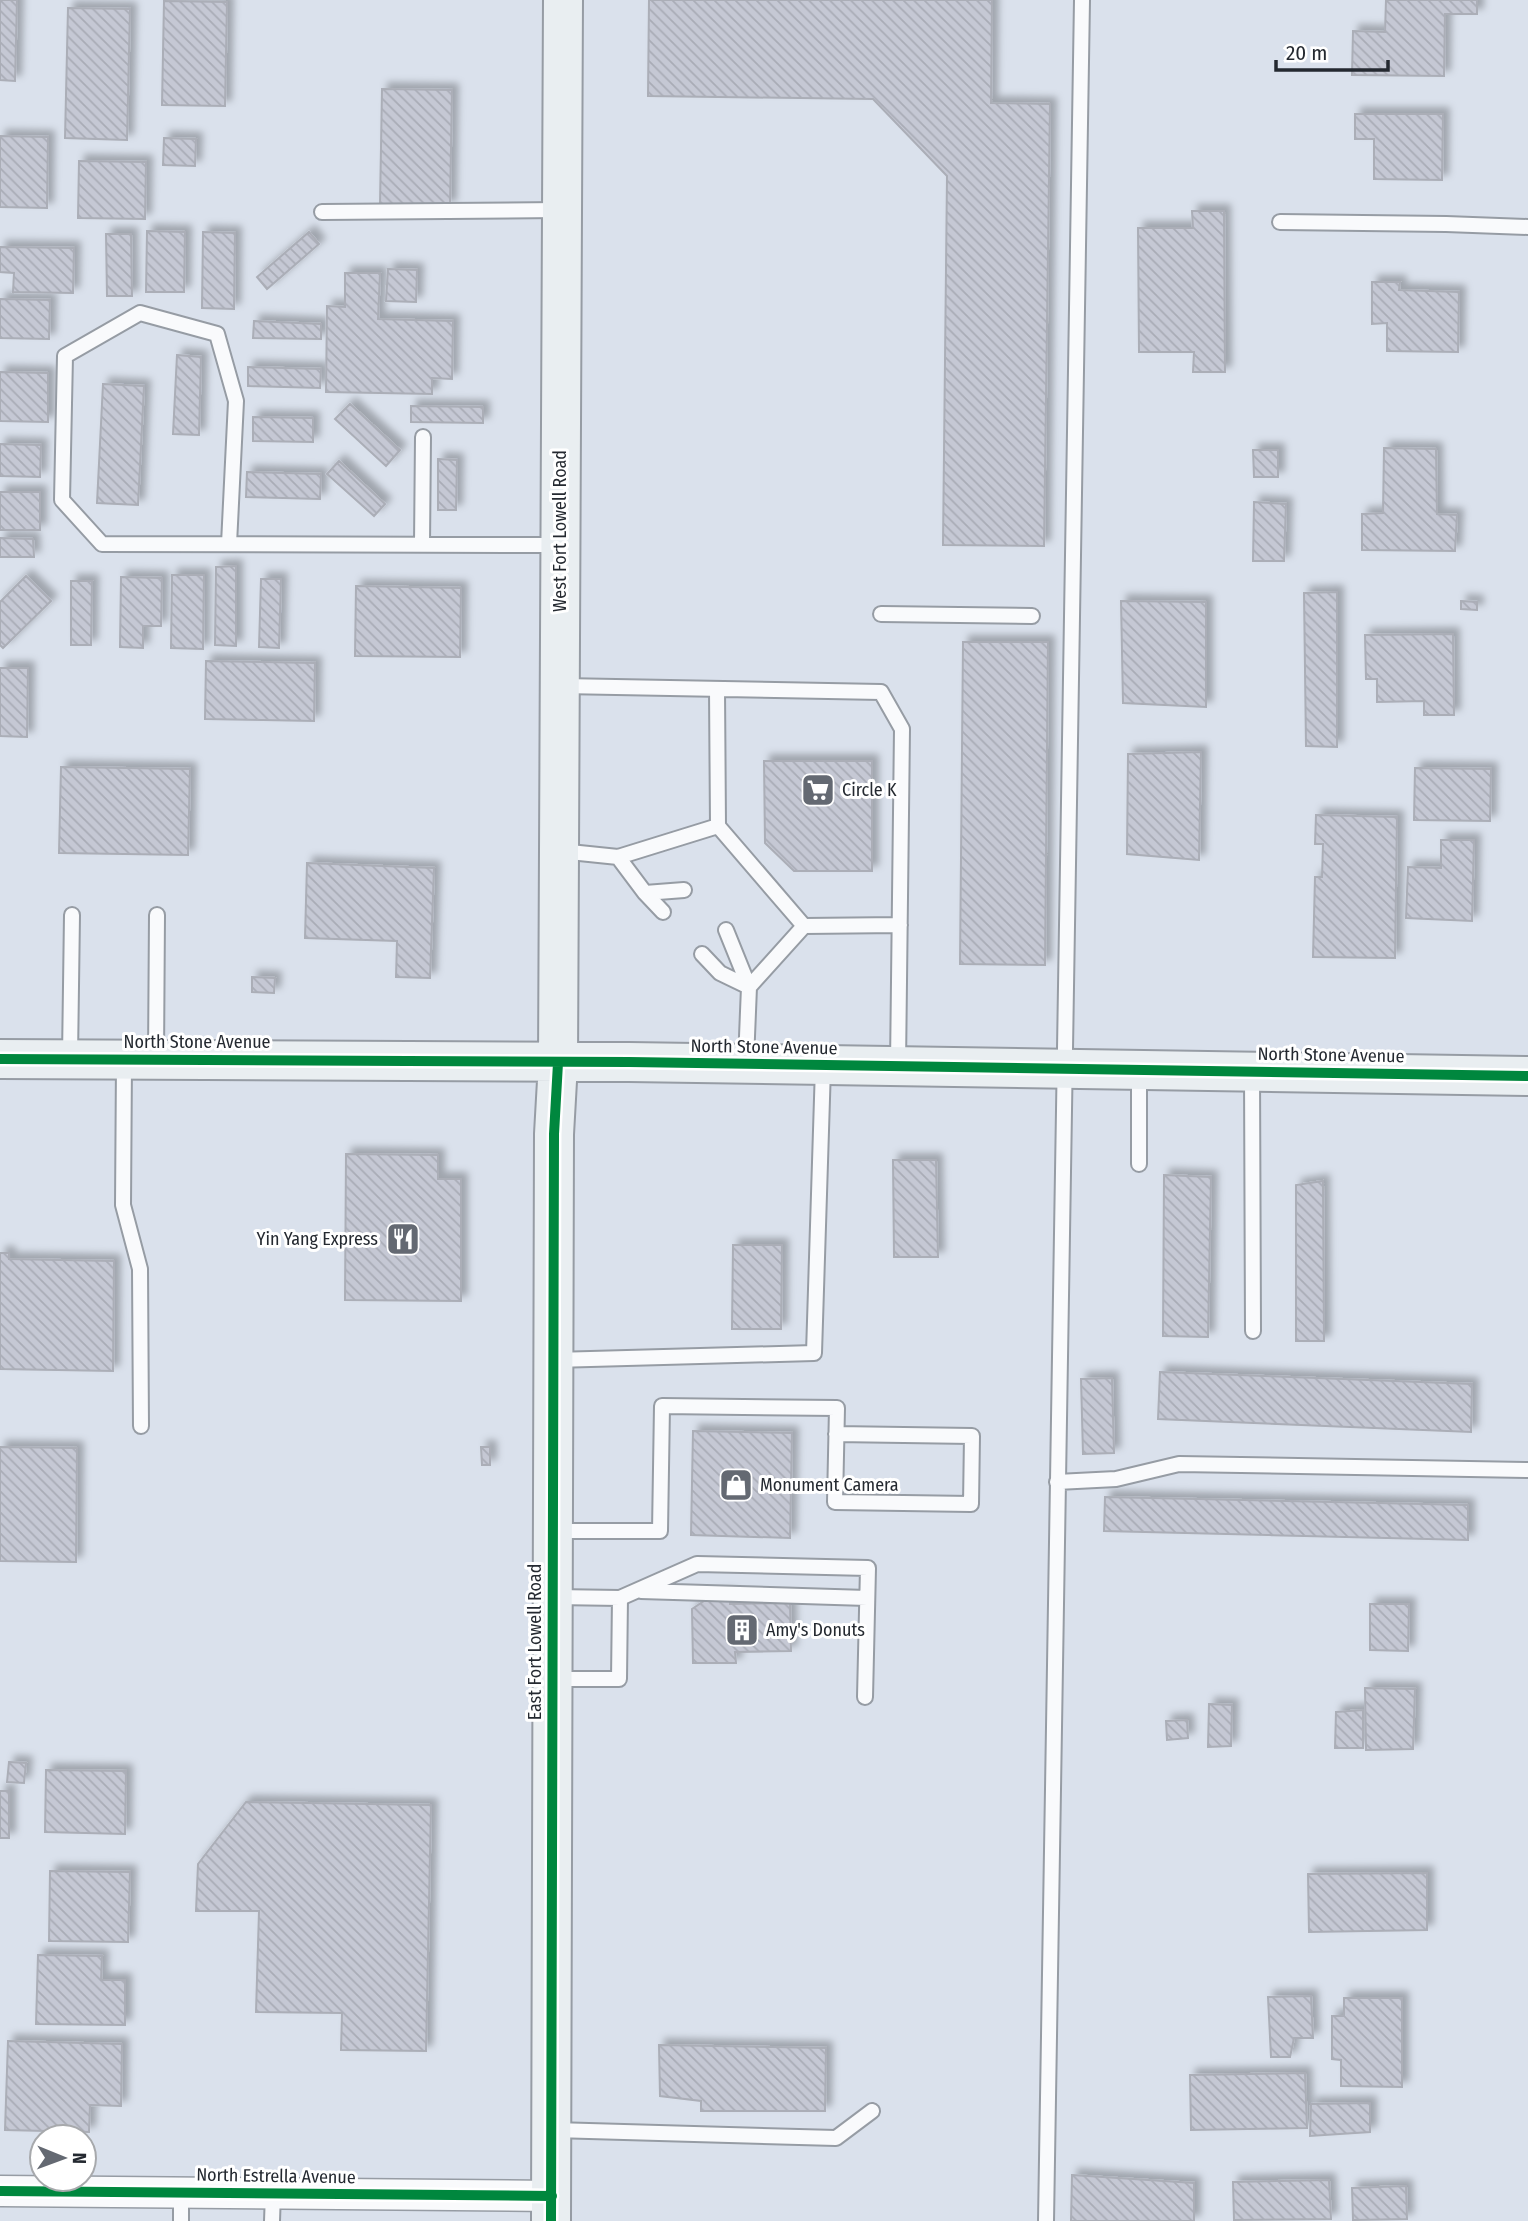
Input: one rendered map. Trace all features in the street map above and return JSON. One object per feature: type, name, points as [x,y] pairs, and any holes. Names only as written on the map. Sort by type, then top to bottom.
[{"type":"main road","name":"West Fort Lowell Road","points":[[558,1063],[563,0]]},
{"type":"main road","name":"North Stone Avenue","points":[[0,1059],[822,1065],[1528,1076]]},
{"type":"main road","name":"East Fort Lowell Road","points":[[551,2208],[554,1133],[558,1063]]},
{"type":"street","name":"North Estrella Avenue","points":[[0,2192],[181,2207],[551,2208]]},
{"type":"lane","points":[[1046,2221],[1082,0]]},
{"type":"lane","points":[[321,212],[562,210]]},
{"type":"lane","points":[[1280,222],[1528,228]]},
{"type":"lane","points":[[229,544],[236,401],[217,334],[140,313],[65,356],[62,500],[102,544],[560,545]]},
{"type":"lane","points":[[422,544],[423,437]]},
{"type":"lane","points":[[881,614],[1032,616]]},
{"type":"lane","points":[[559,686],[881,692],[902,729],[898,1066]]},
{"type":"lane","points":[[717,690],[718,826],[804,926]]},
{"type":"lane","points":[[558,850],[618,857],[718,826]]},
{"type":"lane","points":[[618,857],[663,912]]},
{"type":"lane","points":[[645,893],[684,890]]},
{"type":"lane","points":[[71,1059],[72,915]]},
{"type":"lane","points":[[141,1426],[140,1269],[123,1205],[157,915]]},
{"type":"lane","points":[[749,988],[804,926],[900,925]]},
{"type":"lane","points":[[726,930],[749,988],[746,1065]]},
{"type":"lane","points":[[702,954],[720,973],[749,988]]},
{"type":"lane","points":[[554,1360],[814,1353],[822,1065]]},
{"type":"lane","points":[[1139,1070],[1139,1164]]},
{"type":"lane","points":[[1252,1072],[1253,1331]]},
{"type":"lane","points":[[553,1531],[660,1531],[662,1406],[837,1408],[836,1434],[835,1502],[971,1504],[972,1437],[836,1434]]},
{"type":"lane","points":[[1057,1482],[1116,1479],[1179,1464],[1528,1470]]},
{"type":"lane","points":[[554,1597],[620,1598],[697,1564],[868,1568],[865,1697]]},
{"type":"lane","points":[[638,1591],[867,1598]]},
{"type":"lane","points":[[553,1679],[619,1679],[620,1598]]},
{"type":"lane","points":[[552,2130],[836,2138],[872,2111]]},
{"type":"building","points":[[0,0],[17,0],[15,81],[0,80]]},
{"type":"building","points":[[649,0],[992,0],[991,103],[1050,104],[1044,546],[943,545],[947,176],[873,99],[648,96]]},
{"type":"building","points":[[1386,0],[1477,0],[1477,14],[1445,14],[1444,76],[1352,75],[1353,31],[1385,32]]},
{"type":"building","points":[[164,1],[227,2],[225,106],[162,105]]},
{"type":"building","points":[[68,8],[130,9],[127,140],[65,138]]},
{"type":"building","points":[[382,89],[452,90],[450,206],[380,205]]},
{"type":"building","points":[[1355,114],[1443,114],[1442,180],[1374,179],[1374,139],[1355,139]]},
{"type":"building","points":[[0,136],[48,137],[47,208],[0,207]]},
{"type":"building","points":[[164,138],[196,139],[195,166],[163,165]]},
{"type":"building","points":[[79,161],[146,162],[145,219],[78,218]]},
{"type":"building","points":[[1192,211],[1224,211],[1225,372],[1193,372],[1194,352],[1139,352],[1138,228],[1193,228]]},
{"type":"building","points":[[147,231],[185,232],[184,292],[146,292]]},
{"type":"building","points":[[203,232],[235,233],[234,309],[202,308]]},
{"type":"building","points":[[309,232],[319,244],[267,289],[257,277]]},
{"type":"building","points":[[106,234],[131,234],[132,296],[107,296]]},
{"type":"building","points":[[0,247],[74,248],[73,293],[13,292],[14,273],[0,272]]},
{"type":"building","points":[[388,269],[417,270],[416,302],[386,301]]},
{"type":"building","points":[[345,273],[380,273],[378,319],[453,321],[452,379],[432,378],[432,394],[326,392],[327,306],[345,307]]},
{"type":"building","points":[[1372,282],[1400,282],[1399,290],[1459,292],[1458,352],[1387,351],[1387,323],[1372,324]]},
{"type":"building","points":[[0,299],[50,300],[49,339],[0,338]]},
{"type":"building","points":[[254,321],[321,324],[321,339],[253,338]]},
{"type":"building","points":[[177,355],[201,357],[199,435],[173,434]]},
{"type":"building","points":[[248,367],[321,369],[320,388],[248,386]]},
{"type":"building","points":[[0,372],[48,373],[48,422],[0,421]]},
{"type":"building","points":[[103,384],[144,386],[138,505],[97,503]]},
{"type":"building","points":[[350,404],[400,450],[386,466],[335,419]]},
{"type":"building","points":[[411,406],[483,407],[483,423],[411,422]]},
{"type":"building","points":[[253,417],[313,418],[313,442],[253,441]]},
{"type":"building","points":[[0,444],[41,445],[40,477],[0,476]]},
{"type":"building","points":[[1384,448],[1436,449],[1437,514],[1457,515],[1455,551],[1362,550],[1362,514],[1383,513]]},
{"type":"building","points":[[1253,450],[1278,450],[1278,477],[1254,477]]},
{"type":"building","points":[[438,459],[457,460],[456,510],[438,510]]},
{"type":"building","points":[[339,461],[385,504],[374,516],[327,474]]},
{"type":"building","points":[[247,472],[321,474],[320,499],[246,497]]},
{"type":"building","points":[[0,492],[40,492],[40,530],[0,530]]},
{"type":"building","points":[[1254,502],[1286,504],[1284,561],[1253,561]]},
{"type":"building","points":[[0,538],[33,539],[34,557],[0,557]]},
{"type":"building","points":[[236,566],[236,646],[215,645],[216,567]]},
{"type":"building","points":[[172,575],[204,575],[203,649],[171,648]]},
{"type":"building","points":[[26,576],[51,601],[3,648],[0,645],[0,602]]},
{"type":"building","points":[[121,577],[162,578],[161,626],[143,626],[143,648],[120,647]]},
{"type":"building","points":[[261,579],[281,579],[279,648],[259,647]]},
{"type":"building","points":[[71,581],[92,581],[91,645],[71,645]]},
{"type":"building","points":[[356,586],[461,588],[460,657],[355,656]]},
{"type":"building","points":[[1337,592],[1337,747],[1306,746],[1304,593]]},
{"type":"building","points":[[1121,601],[1206,602],[1206,707],[1123,703]]},
{"type":"building","points":[[1461,601],[1477,602],[1477,610],[1461,609]]},
{"type":"building","points":[[1453,634],[1454,715],[1424,715],[1424,701],[1377,702],[1377,679],[1366,679],[1365,635]]},
{"type":"building","points":[[963,642],[1048,642],[1045,965],[960,964]]},
{"type":"building","points":[[206,661],[315,663],[314,721],[205,719]]},
{"type":"building","points":[[0,668],[28,668],[27,737],[0,736]]},
{"type":"building","points":[[1201,752],[1199,860],[1127,854],[1128,754]]},
{"type":"building","name":"Circle K","points":[[764,761],[872,761],[872,871],[794,871],[765,843]]},
{"type":"building","points":[[61,767],[190,769],[188,855],[59,853]]},
{"type":"building","points":[[1415,768],[1491,769],[1490,821],[1414,820]]},
{"type":"building","points":[[1316,815],[1397,817],[1395,958],[1313,957],[1315,877],[1322,877],[1323,844],[1315,844]]},
{"type":"building","points":[[1441,840],[1474,840],[1472,921],[1406,918],[1408,867],[1441,868]]},
{"type":"building","points":[[307,863],[434,868],[430,978],[396,977],[397,941],[305,938]]},
{"type":"building","points":[[252,977],[275,978],[274,993],[252,992]]},
{"type":"building","name":"Yin Yang Express","points":[[346,1154],[438,1155],[438,1179],[461,1179],[461,1301],[345,1300]]},
{"type":"building","points":[[893,1160],[936,1160],[938,1257],[894,1257]]},
{"type":"building","points":[[1164,1175],[1211,1177],[1208,1337],[1163,1336]]},
{"type":"building","points":[[1323,1181],[1324,1341],[1296,1341],[1296,1185]]},
{"type":"building","points":[[733,1245],[782,1245],[781,1329],[732,1329]]},
{"type":"building","points":[[0,1253],[9,1253],[9,1259],[114,1261],[113,1371],[0,1369]]},
{"type":"building","points":[[1160,1372],[1472,1384],[1471,1432],[1158,1419]]},
{"type":"building","points":[[1112,1378],[1114,1453],[1083,1454],[1081,1379]]},
{"type":"building","points":[[693,1431],[792,1433],[790,1538],[691,1535]]},
{"type":"building","points":[[0,1447],[77,1448],[76,1562],[0,1561]]},
{"type":"building","points":[[481,1447],[490,1447],[490,1465],[482,1465]]},
{"type":"building","points":[[1105,1497],[1468,1505],[1468,1540],[1104,1531]]},
{"type":"building","name":"Amy's Donuts","points":[[730,1596],[730,1604],[790,1603],[791,1651],[735,1652],[736,1663],[693,1663],[692,1609],[710,1597]]},
{"type":"building","points":[[1370,1604],[1409,1604],[1408,1651],[1370,1650]]},
{"type":"building","points":[[1365,1688],[1415,1689],[1413,1749],[1366,1750]]},
{"type":"building","points":[[1209,1704],[1232,1705],[1231,1746],[1208,1747]]},
{"type":"building","points":[[1363,1710],[1363,1748],[1335,1748],[1336,1712]]},
{"type":"building","points":[[1187,1720],[1188,1738],[1167,1740],[1166,1721]]},
{"type":"building","points":[[9,1762],[26,1763],[24,1783],[7,1782]]},
{"type":"building","points":[[46,1770],[126,1771],[125,1834],[45,1832]]},
{"type":"building","points":[[0,1791],[9,1791],[9,1838],[0,1838]]},
{"type":"building","points":[[246,1802],[431,1805],[426,2051],[341,2050],[342,2013],[256,2012],[259,1911],[196,1911],[198,1864]]},
{"type":"building","points":[[50,1871],[130,1872],[128,1942],[49,1941]]},
{"type":"building","points":[[1427,1873],[1427,1930],[1309,1932],[1308,1874]]},
{"type":"building","points":[[38,1955],[102,1956],[101,1980],[125,1980],[125,2025],[36,2024]]},
{"type":"building","points":[[1311,1996],[1313,2038],[1294,2038],[1290,2057],[1271,2057],[1268,1997]]},
{"type":"building","points":[[1344,1998],[1402,1998],[1402,2087],[1341,2086],[1341,2060],[1332,2059],[1332,2016],[1344,2016]]},
{"type":"building","points":[[8,2041],[122,2044],[121,2106],[90,2105],[89,2123],[28,2123],[28,2131],[5,2130]]},
{"type":"building","points":[[659,2045],[826,2048],[825,2111],[701,2111],[701,2101],[660,2096]]},
{"type":"building","points":[[1305,2073],[1307,2128],[1191,2130],[1190,2075]]},
{"type":"building","points":[[1370,2103],[1370,2132],[1310,2136],[1311,2104]]},
{"type":"building","points":[[1072,2175],[1194,2183],[1194,2221],[1071,2221]]},
{"type":"building","points":[[1329,2180],[1331,2219],[1234,2220],[1233,2182]]},
{"type":"building","points":[[1406,2186],[1407,2219],[1353,2220],[1352,2188]]},
{"type":"cycle path","points":[[0,1059],[629,1062],[1528,1076]]},
{"type":"cycle path","points":[[551,2221],[554,1134],[558,1063]]},
{"type":"cycle path","points":[[0,2191],[552,2196]]},
{"type":"place","name":"Circle K","points":[[818,790]]},
{"type":"place","name":"Yin Yang Express","points":[[403,1239]]},
{"type":"place","name":"Monument Camera","points":[[736,1485]]},
{"type":"place","name":"Amy's Donuts","points":[[742,1630]]}]
